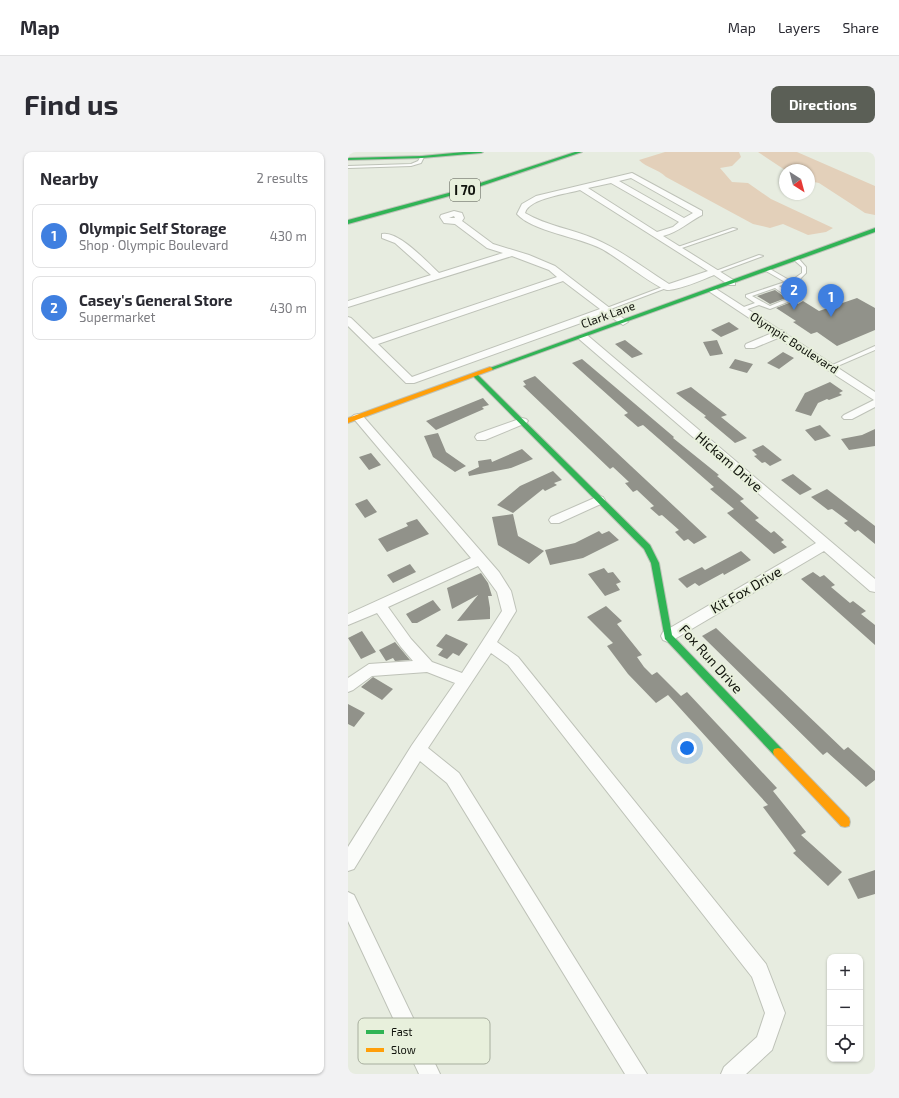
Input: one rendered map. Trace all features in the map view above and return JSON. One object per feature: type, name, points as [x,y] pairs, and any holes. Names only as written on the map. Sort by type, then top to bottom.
[{"type":"main road","points":[[348,159],[422,157],[481,152]]},
{"type":"main road","name":"I 70","points":[[354,210],[461,183],[551,152]]},
{"type":"main road","name":"I 70","points":[[348,222],[458,192],[580,152]]},
{"type":"main road","name":"Clark Lane","points":[[353,419],[476,376],[875,230]]},
{"type":"main road","name":"Fox Run Drive","points":[[476,376],[647,547],[655,563],[668,636],[845,822]]},
{"type":"street","points":[[655,234],[676,229],[681,226],[684,221],[699,213],[632,175],[539,198],[526,204],[522,209],[522,214],[536,223],[591,240],[607,248],[667,287],[715,272]]},
{"type":"street","points":[[612,180],[684,221]]},
{"type":"street","points":[[580,187],[732,283]]},
{"type":"street","points":[[457,220],[490,246],[552,268],[623,322]]},
{"type":"street","points":[[385,236],[398,241],[437,276]]},
{"type":"street","points":[[348,304],[512,253]]},
{"type":"street","points":[[371,343],[565,277]]},
{"type":"street","name":"Olympic Boulevard","points":[[713,290],[781,333],[875,397]]},
{"type":"street","points":[[348,320],[410,381],[607,309]]},
{"type":"street","points":[[750,346],[781,333]]},
{"type":"street","name":"Hickam Drive","points":[[583,337],[875,586]]},
{"type":"street","points":[[848,417],[875,403]]},
{"type":"street","points":[[348,864],[418,750],[489,644],[509,610],[504,591],[480,559],[353,419]]},
{"type":"street","points":[[481,437],[522,421]]},
{"type":"street","points":[[555,520],[600,500]]},
{"type":"street","name":"Kit Fox Drive","points":[[668,636],[825,544]]},
{"type":"street","points":[[348,620],[480,559]]},
{"type":"street","points":[[379,605],[406,643],[427,666]]},
{"type":"street","points":[[489,644],[513,661],[759,971],[775,1013],[765,1042],[731,1074]]},
{"type":"street","points":[[348,686],[369,670],[390,667],[427,666],[464,680]]},
{"type":"street","points":[[418,750],[453,778],[637,1074]]},
{"type":"street","points":[[348,901],[403,1018]]},
{"type":"street","points":[[425,1064],[430,1074]]},
{"type":"lane","points":[[348,167],[411,164],[420,162],[422,157]]},
{"type":"lane","points":[[677,248],[735,229]]},
{"type":"lane","points":[[715,272],[761,256]]},
{"type":"lane","points":[[775,286],[793,298],[770,308],[748,296],[775,286],[798,279],[804,273],[804,267],[796,259]]},
{"type":"lane","points":[[768,270],[789,282]]},
{"type":"lane","points":[[607,309],[667,287]]},
{"type":"lane","points":[[743,309],[759,303]]},
{"type":"lane","points":[[831,367],[875,348]]},
{"type":"shaded area","points":[[665,152],[739,152],[741,157],[732,166],[720,168],[732,182],[748,183],[771,199],[833,228],[826,232],[808,235],[783,224],[770,228],[753,224],[666,177],[639,160]]},
{"type":"shaded area","points":[[758,152],[797,152],[875,186],[875,215],[865,213],[819,183],[815,182],[815,164],[779,164],[779,166]]},
{"type":"building","points":[[775,290],[786,298],[770,304],[757,296]]},
{"type":"building","points":[[857,298],[875,308],[875,330],[837,346],[817,332],[811,334],[793,322],[796,321],[776,308],[794,301],[798,304],[803,301],[819,311]]},
{"type":"building","points":[[729,322],[739,329],[721,337],[711,330]]},
{"type":"building","points":[[625,340],[643,354],[632,358],[615,344]]},
{"type":"building","points":[[717,340],[723,354],[710,356],[703,342]]},
{"type":"building","points":[[783,352],[794,358],[779,369],[767,363]]},
{"type":"building","points":[[582,359],[674,437],[673,438],[719,475],[717,476],[744,499],[740,501],[759,518],[755,520],[771,533],[774,531],[784,540],[781,542],[787,547],[774,554],[727,513],[734,509],[710,489],[714,487],[643,425],[638,427],[624,415],[628,413],[572,363]]},
{"type":"building","points":[[735,359],[753,364],[747,373],[729,368]]},
{"type":"building","points":[[535,376],[707,537],[694,544],[688,539],[684,541],[675,532],[679,530],[662,515],[659,516],[650,508],[654,506],[637,490],[633,492],[625,483],[629,482],[613,467],[610,469],[523,386],[526,385],[523,381]]},
{"type":"building","points":[[830,382],[843,391],[839,393],[842,395],[818,403],[811,416],[795,411],[805,393]]},
{"type":"building","points":[[691,387],[727,415],[721,417],[747,438],[735,443],[704,417],[706,416],[676,393]]},
{"type":"building","points":[[483,398],[489,405],[482,407],[484,409],[436,430],[426,421]]},
{"type":"building","points":[[820,425],[831,436],[815,441],[805,430]]},
{"type":"building","points":[[875,429],[875,446],[849,450],[841,439],[862,435]]},
{"type":"building","points":[[438,433],[446,452],[466,466],[455,472],[433,457],[424,436]]},
{"type":"building","points":[[763,445],[782,460],[770,466],[765,462],[762,463],[754,456],[757,455],[752,450]]},
{"type":"building","points":[[522,449],[533,459],[511,468],[469,476],[468,472],[479,467],[478,461],[491,459],[492,462]]},
{"type":"building","points":[[371,453],[381,465],[369,470],[359,457]]},
{"type":"building","points":[[553,471],[562,480],[554,483],[557,485],[545,491],[543,489],[513,513],[497,505],[520,486]]},
{"type":"building","points":[[793,474],[812,489],[800,495],[781,480]]},
{"type":"building","points":[[827,489],[875,526],[875,544],[858,530],[855,532],[844,523],[848,521],[832,509],[828,510],[811,497]]},
{"type":"building","points":[[367,499],[377,512],[365,518],[355,504]]},
{"type":"building","points":[[513,514],[518,536],[544,551],[529,564],[498,545],[492,517]]},
{"type":"building","points":[[417,519],[429,534],[387,552],[378,539],[408,526],[406,523]]},
{"type":"building","points":[[599,531],[602,534],[609,531],[619,540],[583,558],[550,565],[545,550],[575,543]]},
{"type":"building","points":[[741,551],[751,560],[724,575],[723,573],[699,586],[695,583],[687,588],[678,579],[702,567],[705,570]]},
{"type":"building","points":[[410,564],[416,572],[393,583],[387,575]]},
{"type":"building","points":[[604,568],[608,573],[613,572],[621,582],[616,584],[620,590],[605,596],[588,574]]},
{"type":"building","points":[[813,572],[820,577],[824,575],[835,585],[831,587],[850,603],[853,601],[866,611],[861,614],[875,625],[875,645],[801,579]]},
{"type":"building","points":[[481,573],[488,583],[492,596],[488,596],[490,619],[457,621],[478,595],[452,609],[447,588]]},
{"type":"building","points":[[433,600],[441,610],[417,623],[412,623],[406,614]]},
{"type":"building","points":[[606,606],[622,621],[617,624],[642,655],[637,657],[644,667],[652,675],[657,672],[681,696],[687,692],[777,788],[773,791],[806,832],[801,835],[842,872],[828,886],[793,853],[796,851],[763,807],[768,805],[668,695],[656,703],[628,674],[607,646],[613,643],[587,617]]},
{"type":"building","points":[[716,628],[844,750],[848,747],[875,771],[875,780],[866,787],[827,752],[823,755],[702,636]]},
{"type":"building","points":[[362,631],[376,652],[361,659],[348,638]]},
{"type":"building","points":[[446,634],[468,644],[459,656],[453,653],[447,659],[438,655],[443,649],[436,646]]},
{"type":"building","points":[[395,642],[410,660],[395,661],[393,658],[386,661],[379,650]]},
{"type":"building","points":[[373,677],[393,689],[382,700],[361,687]]},
{"type":"building","points":[[348,704],[365,713],[354,727],[348,724]]},
{"type":"building","points":[[875,870],[875,894],[858,899],[848,879]]},
{"type":"traffic: fast","points":[[348,159],[422,157],[481,152]]},
{"type":"traffic: fast","points":[[348,222],[458,192],[580,152]]},
{"type":"traffic: fast","points":[[490,369],[875,230]]},
{"type":"traffic: fast","points":[[476,376],[647,547],[655,563],[668,636],[778,752]]},
{"type":"traffic: slow","points":[[348,421],[490,369]]},
{"type":"traffic: slow","points":[[778,752],[845,822]]},
{"type":"place","name":"Casey's General Store","points":[[794,310]]},
{"type":"place","name":"Olympic Self Storage","points":[[831,317]]}]
